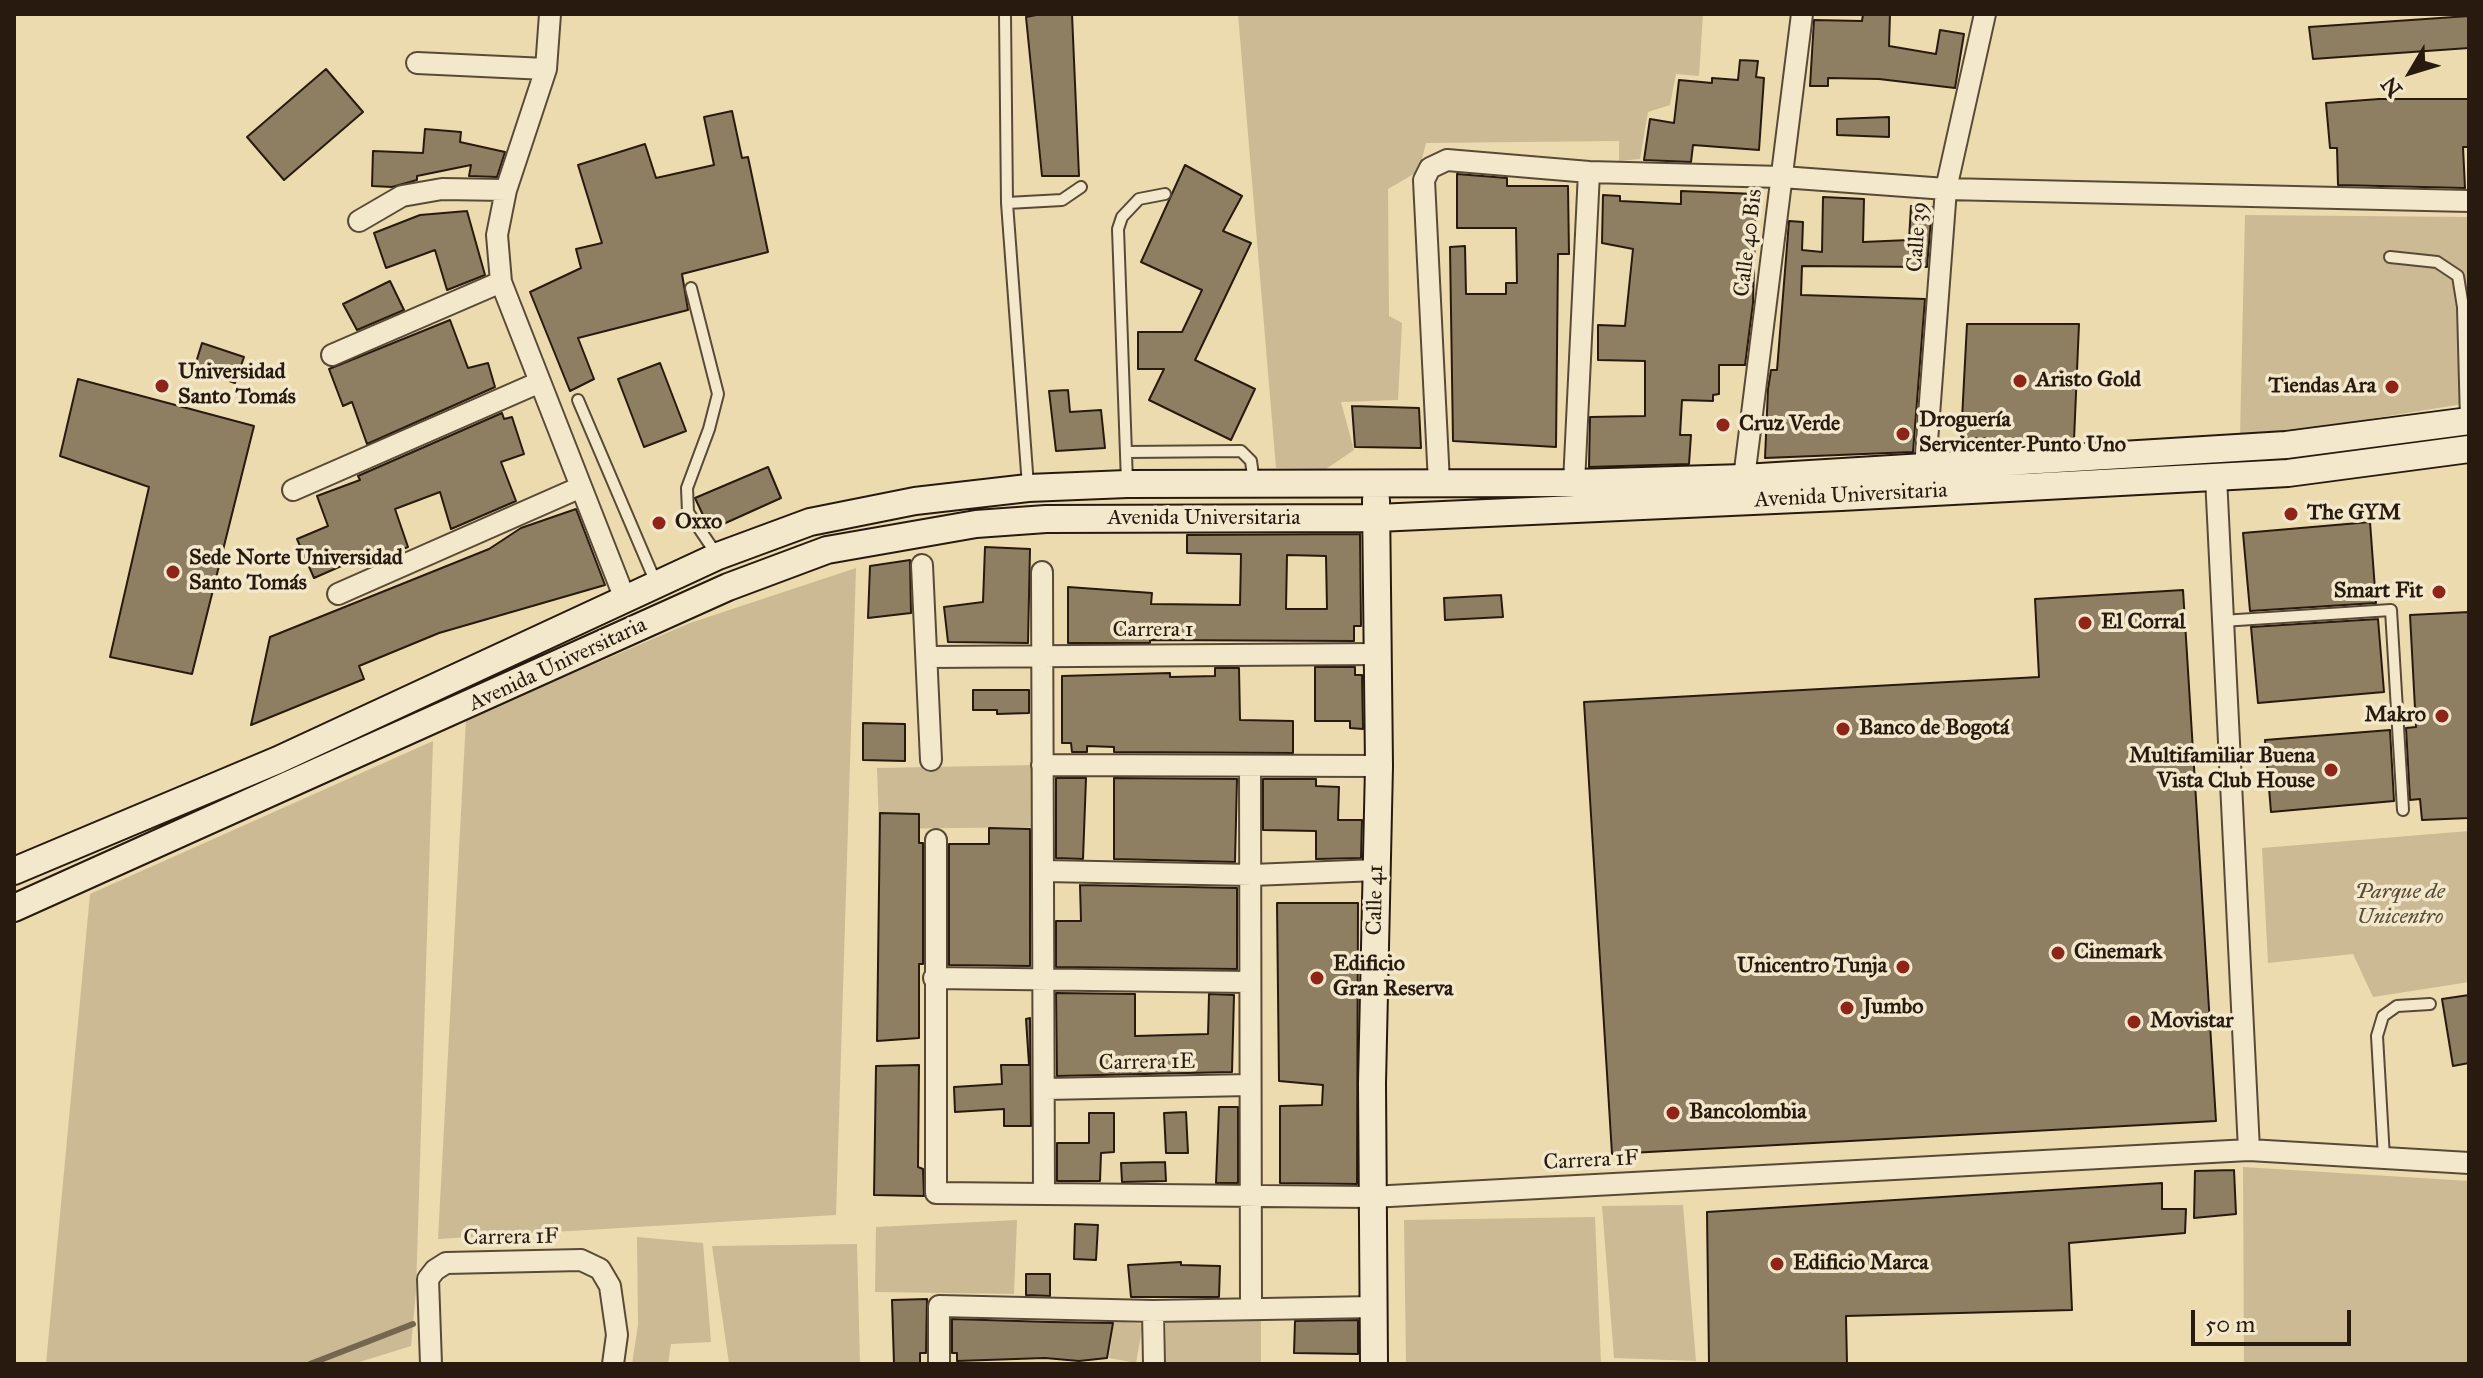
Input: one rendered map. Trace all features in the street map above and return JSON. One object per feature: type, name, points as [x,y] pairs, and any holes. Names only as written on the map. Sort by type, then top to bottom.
[{"type":"main road","name":"Avenida Universitaria","points":[[14,871],[278,760],[718,556],[810,522],[915,501],[1028,488],[1127,484],[1574,483],[1744,478],[2286,445],[2468,421]]},
{"type":"main road","name":"Avenida Universitaria","points":[[14,908],[728,587],[827,550],[976,524],[1046,519],[1377,518],[2216,477],[2388,462],[2469,449]]},
{"type":"main road","name":"Calle 41","points":[[1374,1364],[1371,1197],[1379,766],[1375,484]]},
{"type":"street","points":[[550,14],[546,69],[506,190],[497,235],[501,282],[625,599]]},
{"type":"street","name":"Calle 40 Bis","points":[[1744,478],[1802,14]]},
{"type":"street","name":"Calle 39","points":[[1925,468],[1946,189],[1985,14]]},
{"type":"street","points":[[417,63],[546,69]]},
{"type":"street","points":[[1439,483],[1424,180],[1430,168],[1447,160],[1589,172],[1782,177],[1946,189],[2469,201]]},
{"type":"street","points":[[1574,483],[1589,172]]},
{"type":"street","points":[[359,221],[402,196],[442,189],[506,190]]},
{"type":"street","points":[[332,355],[501,282]]},
{"type":"street","points":[[293,490],[540,382]]},
{"type":"street","points":[[2216,477],[2249,1150]]},
{"type":"street","points":[[338,594],[581,487]]},
{"type":"street","points":[[922,565],[931,760]]},
{"type":"street","points":[[1042,572],[1044,1192]]},
{"type":"street","name":"Carrera 1","points":[[928,657],[1378,654]]},
{"type":"street","points":[[1042,765],[1379,766]]},
{"type":"street","points":[[1250,767],[1251,1306]]},
{"type":"street","points":[[936,840],[934,978],[1249,982]]},
{"type":"street","points":[[1045,871],[1252,875],[1377,870]]},
{"type":"street","name":"Carrera 1F","points":[[934,978],[936,1193],[1371,1197],[2249,1150],[2469,1163]]},
{"type":"street","name":"Carrera 1E","points":[[1045,1089],[1250,1085]]},
{"type":"street","name":"Carrera 1F","points":[[431,1364],[428,1279],[446,1263],[581,1260],[600,1269],[610,1286],[617,1335],[613,1364]]},
{"type":"street","points":[[939,1364],[939,1306],[1153,1311],[1251,1306],[1374,1307]]},
{"type":"street","points":[[1153,1311],[1154,1364]]},
{"type":"lane","points":[[1005,14],[1007,203],[1028,488]]},
{"type":"lane","points":[[1007,203],[1062,200],[1081,187]]},
{"type":"lane","points":[[1127,484],[1118,229],[1122,217],[1139,199],[1165,194]]},
{"type":"lane","points":[[2390,257],[2437,262],[2458,276],[2463,307],[2468,421]]},
{"type":"lane","points":[[691,288],[718,394],[709,429],[687,488],[688,512],[718,556]]},
{"type":"lane","points":[[578,400],[657,585]]},
{"type":"lane","points":[[1126,452],[1241,451],[1251,461],[1255,485]]},
{"type":"lane","points":[[2222,621],[2391,610],[2403,810]]},
{"type":"lane","points":[[2384,1158],[2377,1036],[2383,1016],[2397,1006],[2430,1004]]},
{"type":"green space","points":[[1238,14],[1703,14],[1699,76],[1676,74],[1670,105],[1648,112],[1640,159],[1619,161],[1619,141],[1426,143],[1419,171],[1388,189],[1389,316],[1402,323],[1398,400],[1341,402],[1354,450],[1326,469],[1276,468]]},
{"type":"green space","points":[[2245,215],[2469,217],[2469,403],[2240,436]]},
{"type":"green space","points":[[856,568],[836,1215],[438,1239],[466,719],[690,623]]},
{"type":"green space","points":[[433,741],[416,1291],[411,1346],[353,1364],[46,1364],[90,894]]},
{"type":"green space","points":[[1036,765],[1038,827],[879,829],[877,768]]},
{"type":"green space","name":"Parque de Unicentro","points":[[2469,831],[2469,982],[2373,997],[2353,954],[2268,963],[2262,848]]},
{"type":"green space","points":[[2243,1167],[2469,1181],[2469,1364],[2244,1364]]},
{"type":"green space","points":[[1683,1205],[1696,1361],[1614,1358],[1602,1206]]},
{"type":"green space","points":[[1595,1217],[1601,1364],[1406,1364],[1404,1220]]},
{"type":"green space","points":[[1017,1220],[1014,1294],[875,1292],[876,1227]]},
{"type":"green space","points":[[637,1237],[703,1243],[711,1342],[671,1344],[668,1364],[632,1364],[638,1325]]},
{"type":"green space","points":[[857,1244],[860,1364],[729,1364],[712,1246]]},
{"type":"green space","points":[[1166,1316],[1261,1317],[1261,1364],[1166,1364]]},
{"type":"green space","points":[[1114,1321],[1143,1324],[1136,1363],[1109,1358]]},
{"type":"building","points":[[1072,14],[1079,176],[1042,176],[1026,17]]},
{"type":"building","points":[[1863,14],[1890,14],[1889,46],[1936,54],[1940,30],[1964,34],[1955,88],[1879,79],[1828,78],[1828,86],[1810,86],[1814,20],[1862,21]]},
{"type":"building","points":[[2469,16],[2469,48],[2313,59],[2309,27]]},
{"type":"building","points":[[1740,60],[1758,61],[1756,77],[1764,78],[1759,150],[1693,145],[1691,162],[1644,160],[1650,119],[1674,123],[1679,80],[1712,83],[1712,78],[1738,80]]},
{"type":"building","points":[[326,69],[363,112],[284,180],[247,137]]},
{"type":"building","points":[[2379,99],[2469,99],[2469,147],[2463,147],[2465,188],[2338,185],[2337,148],[2330,148],[2326,103]]},
{"type":"building","points":[[732,111],[742,158],[748,157],[768,252],[682,274],[688,310],[578,338],[594,379],[570,391],[530,292],[581,268],[576,249],[602,243],[578,165],[645,144],[656,178],[714,165],[704,117]]},
{"type":"building","points":[[1889,117],[1889,137],[1837,135],[1837,119]]},
{"type":"building","points":[[425,129],[461,132],[460,142],[505,152],[497,177],[469,176],[471,165],[417,176],[417,180],[392,187],[372,186],[373,151],[423,153]]},
{"type":"building","points":[[1185,165],[1242,196],[1223,231],[1251,243],[1195,360],[1255,389],[1231,440],[1149,400],[1164,369],[1138,369],[1138,332],[1182,332],[1202,290],[1141,262]]},
{"type":"building","points":[[1457,174],[1507,178],[1507,186],[1568,186],[1569,254],[1558,254],[1556,447],[1453,441],[1450,247],[1465,246],[1466,294],[1506,294],[1506,283],[1517,283],[1516,228],[1457,228]]},
{"type":"building","points":[[1681,191],[1756,194],[1753,303],[1745,365],[1719,365],[1719,394],[1713,395],[1713,401],[1682,400],[1680,435],[1691,435],[1689,464],[1589,467],[1590,417],[1645,416],[1645,361],[1598,360],[1598,325],[1625,326],[1633,249],[1602,243],[1603,195],[1620,196],[1620,201],[1681,204]]},
{"type":"building","points":[[1823,197],[1864,199],[1863,242],[1909,240],[1911,206],[1932,207],[1927,267],[1802,266],[1801,295],[1925,299],[1913,452],[1765,458],[1768,389],[1771,370],[1777,370],[1789,221],[1803,222],[1802,250],[1822,252]]},
{"type":"building","points":[[467,211],[485,275],[447,290],[435,250],[386,268],[374,233],[420,215]]},
{"type":"building","points":[[390,281],[404,310],[357,330],[343,304]]},
{"type":"building","points":[[450,320],[468,368],[488,363],[495,387],[367,444],[352,402],[343,406],[329,369]]},
{"type":"building","name":"Aristo Gold","points":[[1967,324],[2079,324],[2074,440],[1961,438]]},
{"type":"building","points":[[202,343],[244,357],[235,383],[194,369]]},
{"type":"building","points":[[660,363],[686,431],[644,447],[618,379]]},
{"type":"building","name":"Sede Norte Universidad Santo Tomás","points":[[78,379],[254,426],[192,674],[110,657],[149,487],[60,456]]},
{"type":"building","points":[[1068,390],[1070,412],[1101,410],[1105,448],[1056,451],[1049,391]]},
{"type":"building","points":[[1352,406],[1419,408],[1421,448],[1355,447]]},
{"type":"building","points":[[502,413],[504,419],[512,417],[524,454],[501,462],[516,501],[451,529],[440,492],[395,509],[408,547],[366,563],[364,556],[314,578],[297,539],[328,526],[317,496],[360,480],[358,476]]},
{"type":"building","points":[[768,467],[781,498],[710,530],[695,498]]},
{"type":"building","points":[[576,509],[605,585],[439,633],[359,666],[364,679],[251,725],[270,637],[489,549],[521,528]]},
{"type":"building","points":[[2370,522],[2376,603],[2250,611],[2243,533]]},
{"type":"building","points":[[1360,534],[1361,626],[1354,626],[1354,641],[1150,640],[1150,643],[1068,643],[1068,587],[1152,593],[1151,604],[1240,605],[1241,554],[1187,553],[1187,535]],"holes":[[[1287,555],[1326,556],[1327,609],[1286,609]]]},
{"type":"building","points":[[985,547],[1030,549],[1028,643],[948,642],[944,607],[983,602]]},
{"type":"building","points":[[910,560],[911,613],[868,618],[870,566]]},
{"type":"building","name":"Unicentro Tunja","points":[[2183,590],[2216,1121],[1612,1154],[1584,702],[2039,677],[2035,599]]},
{"type":"building","points":[[1501,595],[1503,617],[1445,620],[1444,598]]},
{"type":"building","name":"Makro","points":[[2469,612],[2469,818],[2422,820],[2420,799],[2410,800],[2406,728],[2416,727],[2410,615]]},
{"type":"building","name":"Multifamiliar Buena Vista Club House","points":[[2378,619],[2384,692],[2258,703],[2251,627]]},
{"type":"building","points":[[1315,667],[1355,667],[1355,675],[1362,675],[1363,729],[1350,728],[1350,721],[1315,721]]},
{"type":"building","points":[[1215,668],[1239,668],[1240,720],[1293,721],[1293,753],[1114,752],[1114,747],[1087,746],[1087,752],[1072,752],[1071,743],[1062,743],[1062,676],[1170,673],[1170,677],[1215,676]]},
{"type":"building","points":[[973,690],[1029,690],[1029,713],[997,714],[997,710],[973,710]]},
{"type":"building","points":[[863,723],[905,724],[905,761],[863,760]]},
{"type":"building","name":"Multifamiliar Buena Vista Club House","points":[[2390,730],[2394,801],[2271,812],[2265,740]]},
{"type":"building","points":[[1056,778],[1086,778],[1083,859],[1056,858]]},
{"type":"building","points":[[1114,778],[1237,779],[1235,862],[1114,859]]},
{"type":"building","points":[[1263,779],[1316,779],[1316,786],[1339,787],[1338,820],[1362,820],[1361,858],[1316,859],[1316,831],[1263,830]]},
{"type":"building","points":[[880,813],[919,814],[919,843],[923,843],[923,964],[919,964],[919,1038],[877,1041]]},
{"type":"building","points":[[989,828],[1030,829],[1030,966],[949,965],[949,844],[989,844]]},
{"type":"building","points":[[1080,885],[1237,888],[1237,969],[1056,967],[1056,921],[1081,921]]},
{"type":"building","points":[[1277,903],[1358,903],[1357,1184],[1280,1183],[1280,1106],[1322,1105],[1323,1085],[1279,1081]]},
{"type":"building","points":[[1056,993],[1135,994],[1135,1036],[1208,1034],[1209,994],[1234,995],[1232,1072],[1057,1076]]},
{"type":"building","points":[[2469,995],[2469,1063],[2453,1066],[2442,999]]},
{"type":"building","points":[[1030,1018],[1031,1126],[1004,1126],[1004,1109],[955,1112],[954,1087],[1002,1084],[1001,1065],[1029,1065],[1026,1019]]},
{"type":"building","points":[[919,1065],[918,1167],[923,1169],[924,1196],[874,1195],[876,1066]]},
{"type":"building","points":[[1219,1107],[1238,1107],[1238,1183],[1216,1183]]},
{"type":"building","points":[[1186,1112],[1188,1153],[1166,1153],[1164,1113]]},
{"type":"building","points":[[1089,1113],[1114,1113],[1114,1152],[1101,1153],[1100,1181],[1057,1181],[1057,1143],[1089,1143]]},
{"type":"building","points":[[1165,1162],[1166,1181],[1122,1182],[1121,1163]]},
{"type":"building","points":[[2234,1170],[2236,1214],[2194,1218],[2195,1171]]},
{"type":"building","points":[[2162,1183],[2162,1209],[2186,1209],[2185,1233],[2069,1243],[2072,1310],[1846,1316],[1847,1364],[1709,1364],[1707,1212]]},
{"type":"building","points":[[1075,1224],[1098,1225],[1096,1260],[1074,1259]]},
{"type":"building","points":[[1181,1262],[1181,1265],[1220,1266],[1219,1297],[1131,1297],[1128,1265]]},
{"type":"building","points":[[1026,1274],[1050,1274],[1050,1296],[1026,1295]]},
{"type":"building","points":[[927,1299],[926,1353],[920,1353],[920,1364],[894,1364],[892,1300]]},
{"type":"building","points":[[952,1319],[1113,1323],[1107,1358],[1079,1361],[1045,1358],[957,1361],[957,1353],[952,1353]]},
{"type":"building","points":[[1358,1320],[1358,1354],[1294,1353],[1295,1321]]},
{"type":"waterway","points":[[310,1364],[413,1324]]},
{"type":"place","name":"Aristo Gold","points":[[2020,381]]},
{"type":"place","name":"Universidad Santo Tomás","points":[[162,386]]},
{"type":"place","name":"Tiendas Ara","points":[[2392,387]]},
{"type":"place","name":"Cruz Verde","points":[[1723,425]]},
{"type":"place","name":"Droguería Servicenter Punto Uno","points":[[1903,434]]},
{"type":"place","name":"The GYM","points":[[2291,514]]},
{"type":"place","name":"Oxxo","points":[[659,523]]},
{"type":"place","name":"Sede Norte Universidad Santo Tomás","points":[[173,572]]},
{"type":"place","name":"Smart Fit","points":[[2439,592]]},
{"type":"place","name":"El Corral","points":[[2085,623]]},
{"type":"place","name":"Makro","points":[[2442,716]]},
{"type":"place","name":"Banco de Bogotá","points":[[1843,729]]},
{"type":"place","name":"Multifamiliar Buena Vista Club House","points":[[2331,770]]},
{"type":"place","name":"Cinemark","points":[[2058,953]]},
{"type":"place","name":"Unicentro Tunja","points":[[1903,967]]},
{"type":"place","name":"Edificio Gran Reserva","points":[[1317,978]]},
{"type":"place","name":"Jumbo","points":[[1847,1008]]},
{"type":"place","name":"Movistar","points":[[2134,1022]]},
{"type":"place","name":"Bancolombia","points":[[1673,1113]]},
{"type":"place","name":"Edificio Marca","points":[[1777,1264]]}]
